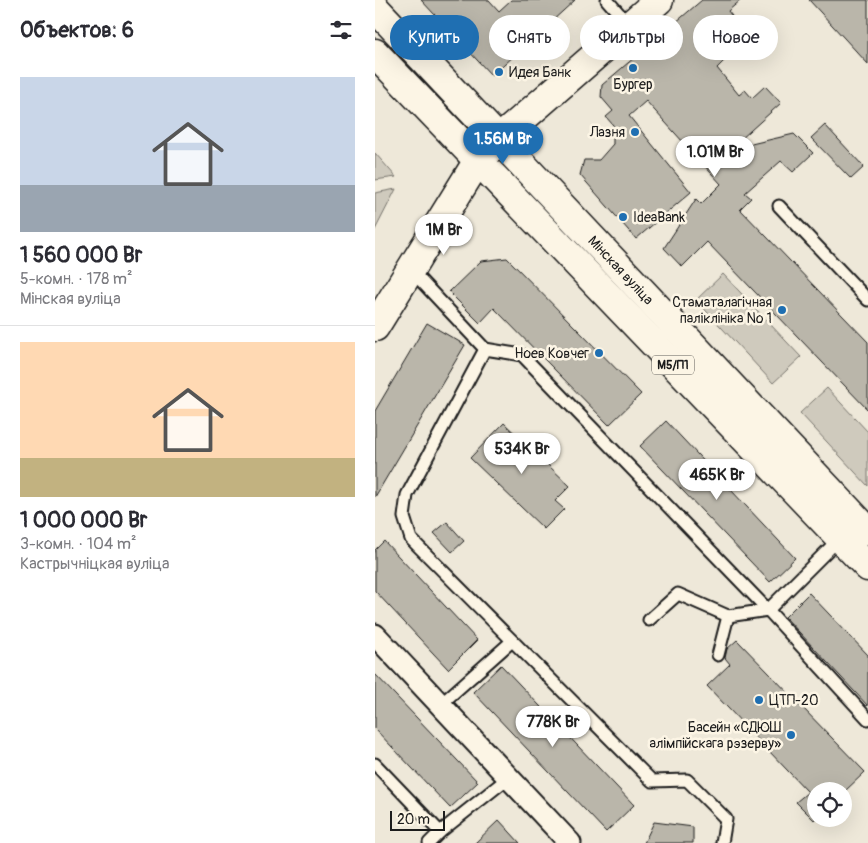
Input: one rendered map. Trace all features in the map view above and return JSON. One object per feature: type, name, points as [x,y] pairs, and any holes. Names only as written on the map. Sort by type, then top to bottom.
[{"type":"main road","points":[[641,15],[659,0]]},
{"type":"main road","name":"Мінская вуліца","points":[[375,8],[867,528]]},
{"type":"main road","name":"Мінская вуліца","points":[[375,54],[868,568]]},
{"type":"main road","points":[[379,310],[410,270],[477,162],[498,140],[589,60]]},
{"type":"street","points":[[375,635],[570,843]]},
{"type":"lane","points":[[607,0],[620,15]]},
{"type":"lane","points":[[779,206],[868,300]]},
{"type":"lane","points":[[410,270],[485,349],[522,355],[768,610],[868,720]]},
{"type":"lane","points":[[485,349],[407,496],[403,517],[411,539],[652,781],[687,780],[726,819],[721,843]]},
{"type":"lane","points":[[649,620],[679,594],[728,616],[768,610],[841,538]]},
{"type":"lane","points":[[718,655],[728,616]]},
{"type":"lane","points":[[439,705],[512,642]]},
{"type":"lane","points":[[375,764],[439,832]]},
{"type":"lane","points":[[429,843],[439,832],[508,778]]},
{"type":"shaded area","points":[[375,153],[396,177],[375,180]]},
{"type":"shaded area","points":[[396,189],[375,230],[375,193]]},
{"type":"shaded area","points":[[723,274],[801,357],[773,383],[696,300]]},
{"type":"shaded area","points":[[827,388],[868,432],[868,486],[800,413]]},
{"type":"building","points":[[421,0],[489,0],[499,11],[511,0],[575,0],[559,15],[489,15],[489,60],[509,60],[492,76],[477,60],[479,60],[479,15],[435,15]]},
{"type":"building","points":[[702,0],[741,0],[728,11],[731,15],[693,15],[693,60],[725,60],[717,68],[739,95],[745,90],[752,98],[765,86],[781,103],[730,149],[794,134],[813,153],[793,172],[781,161],[745,193],[751,198],[740,209],[868,342],[868,410],[707,242],[682,267],[664,248],[696,199],[701,204],[721,184],[646,101],[629,116],[691,192],[636,239],[580,175],[584,160],[599,160],[613,144],[613,125],[606,117],[613,111],[601,97],[602,85],[631,60],[683,60],[683,16]]},
{"type":"building","points":[[809,0],[868,0],[868,64]]},
{"type":"building","points":[[825,125],[864,167],[851,179],[811,138]]},
{"type":"building","points":[[507,258],[641,394],[609,425],[494,308],[480,323],[449,292],[481,261]]},
{"type":"building","points":[[427,323],[465,345],[375,497],[375,411]]},
{"type":"building","points":[[666,421],[795,558],[770,582],[640,446]]},
{"type":"building","points":[[504,423],[570,486],[555,501],[564,509],[544,529],[470,458]]},
{"type":"building","points":[[447,522],[464,541],[452,552],[434,533]]},
{"type":"building","points":[[384,541],[477,640],[448,669],[375,591],[375,550]]},
{"type":"building","points":[[809,593],[868,655],[868,706],[785,617]]},
{"type":"building","name":"Басейн «СДЮШ алімпійскага рэзерву»","points":[[737,640],[865,772],[852,784],[852,782],[807,782],[807,791],[707,686],[730,664],[725,658],[727,649]]},
{"type":"building","points":[[501,665],[634,805],[606,832],[473,692]]},
{"type":"building","points":[[375,674],[478,782],[450,808],[375,729]]},
{"type":"building","name":"Басейн «СДЮШ алімпійскага рэзерву»","points":[[807,793],[807,813],[796,802]]},
{"type":"building","points":[[499,820],[520,843],[475,843]]},
{"type":"building","points":[[654,822],[693,827],[693,843],[644,843]]},
{"type":"place","name":"Бургер","points":[[633,68]]},
{"type":"place","name":"Идея Банк","points":[[499,72]]},
{"type":"place","name":"Лазня","points":[[635,132]]},
{"type":"place","name":"IdeaBank","points":[[623,217]]},
{"type":"place","name":"Стаматалагічная паліклініка № 1","points":[[782,310]]},
{"type":"place","name":"Ноев Ковчег","points":[[599,353]]},
{"type":"place","name":"ЦТП-20","points":[[759,700]]},
{"type":"place","name":"Басейн «СДЮШ алімпійскага рэзерву»","points":[[791,735]]}]
